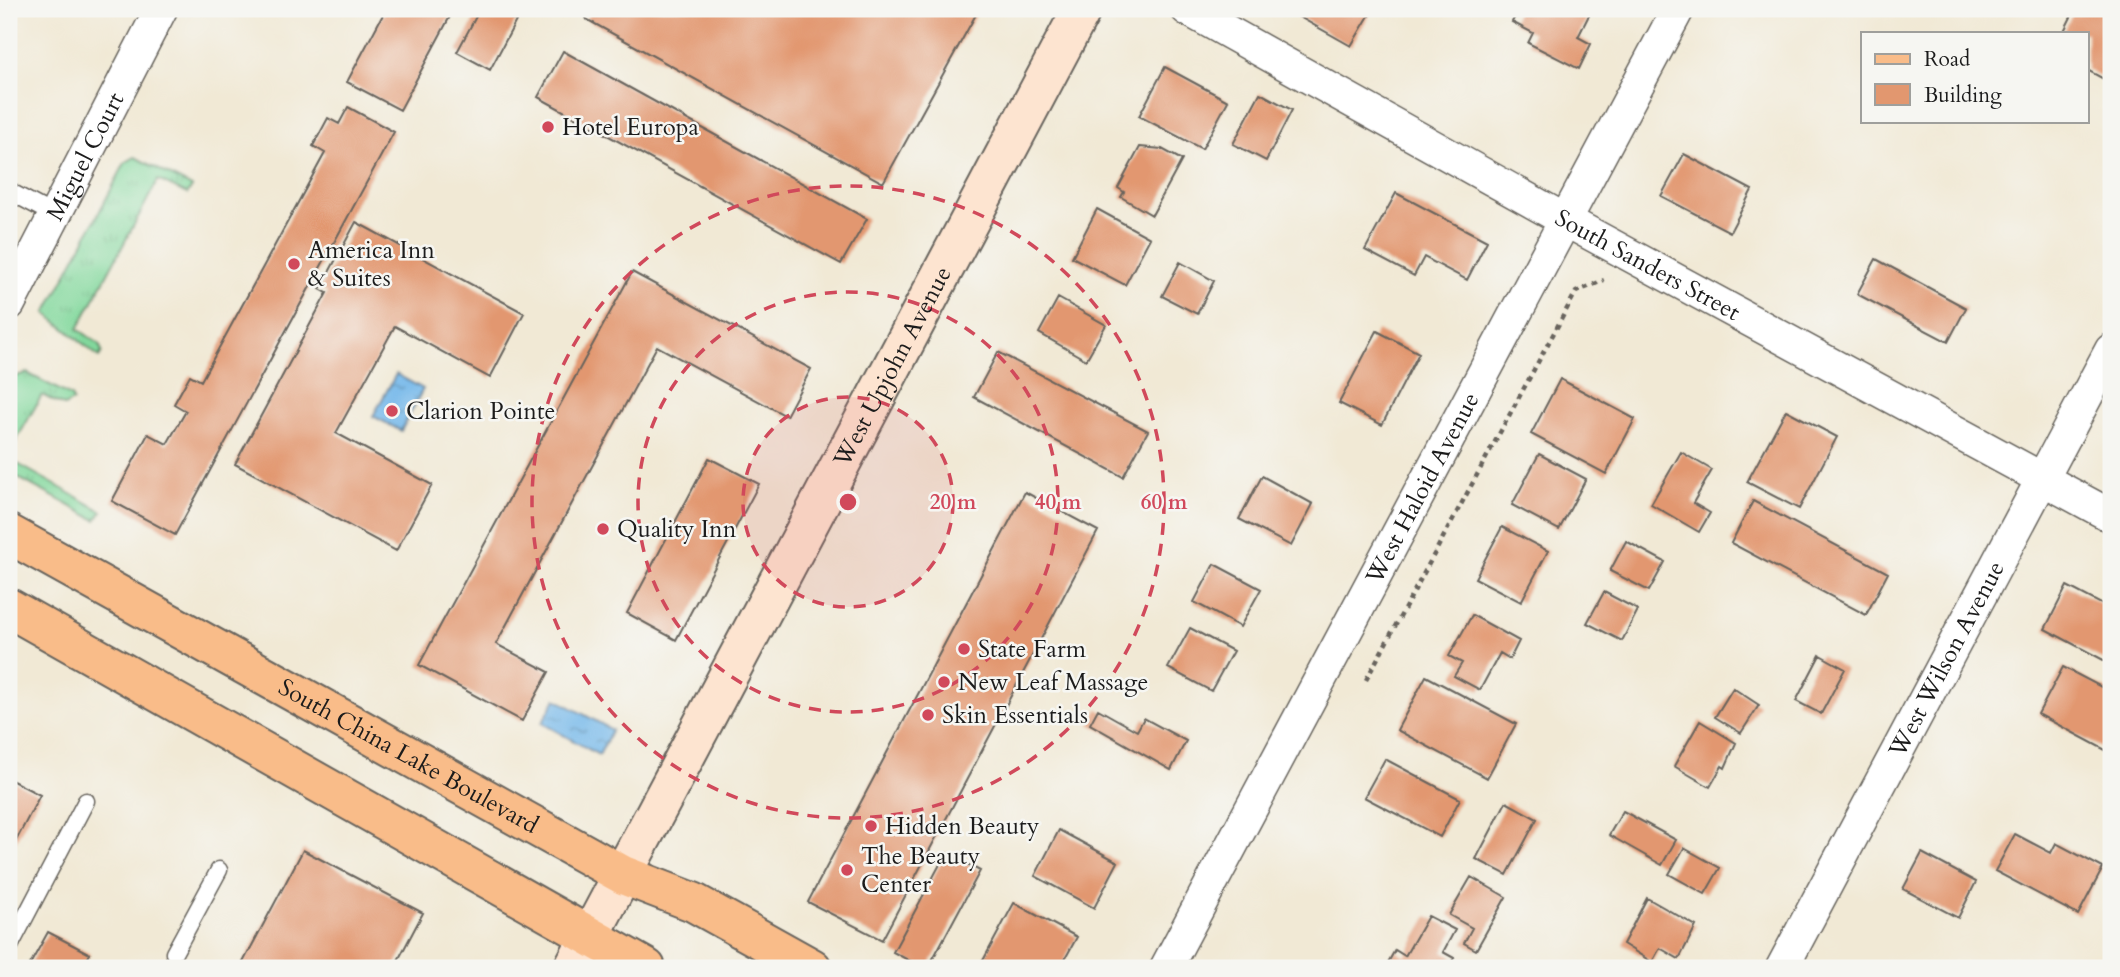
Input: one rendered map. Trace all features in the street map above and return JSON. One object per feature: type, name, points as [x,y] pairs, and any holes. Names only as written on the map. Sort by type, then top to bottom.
[{"type":"main road","name":"West Upjohn Avenue","points":[[582,953],[1082,9]]},
{"type":"main road","name":"South China Lake Boulevard","points":[[9,534],[623,875],[693,902],[812,968]]},
{"type":"main road","points":[[9,608],[582,953],[646,968]]},
{"type":"street","name":"Miguel Court","points":[[9,304],[161,9]]},
{"type":"street","name":"South Sanders Street","points":[[1187,9],[1566,220],[2111,516]]},
{"type":"street","name":"West Haloid Avenue","points":[[1166,968],[1678,9]]},
{"type":"street","name":"West Wilson Avenue","points":[[1782,968],[2111,350]]},
{"type":"lane","points":[[9,191],[54,215]]},
{"type":"lane","points":[[9,948],[86,801]]},
{"type":"lane","points":[[174,953],[219,870]]},
{"type":"path","points":[[1366,680],[1576,292],[1610,278]]},
{"type":"green space","points":[[135,157],[192,187],[187,194],[158,180],[78,329],[99,344],[102,352],[99,357],[46,313],[125,163]]},
{"type":"green space","points":[[27,373],[71,396],[73,401],[64,406],[42,395],[9,453],[9,384],[13,377]]},
{"type":"green space","points":[[9,459],[102,511],[96,520],[9,473]]},
{"type":"water","points":[[396,374],[423,389],[401,431],[373,416]]},
{"type":"water","points":[[556,699],[612,730],[599,755],[542,723]]},
{"type":"building","points":[[386,9],[454,9],[400,110],[347,82]]},
{"type":"building","points":[[480,9],[493,9],[516,21],[490,70],[457,52]]},
{"type":"building","points":[[591,9],[979,9],[883,183],[586,19]]},
{"type":"building","points":[[1373,9],[1351,46],[1289,11]]},
{"type":"building","points":[[1519,9],[1592,9],[1578,37],[1591,44],[1579,69],[1528,43],[1533,33],[1512,22]]},
{"type":"building","points":[[2075,9],[2111,9],[2111,83],[2088,71],[2088,32],[2064,32]]},
{"type":"building","points":[[563,51],[867,219],[841,264],[538,97]]},
{"type":"building","points":[[1165,67],[1228,101],[1202,149],[1139,116]]},
{"type":"building","points":[[1260,93],[1292,110],[1266,161],[1233,144]]},
{"type":"building","name":"America Inn & Suites","points":[[348,107],[394,132],[175,535],[112,501],[148,434],[167,444],[186,411],[174,404],[190,375],[201,381],[325,153],[313,146],[328,118],[339,124]]},
{"type":"building","points":[[1140,147],[1162,149],[1182,160],[1152,215],[1121,197],[1124,192],[1118,188]]},
{"type":"building","points":[[1684,154],[1752,190],[1730,232],[1661,196]]},
{"type":"building","points":[[1396,193],[1487,241],[1467,280],[1424,257],[1414,276],[1365,250]]},
{"type":"building","points":[[1097,209],[1150,238],[1125,285],[1072,257]]},
{"type":"building","points":[[356,222],[524,313],[490,378],[395,326],[336,433],[432,485],[396,551],[235,464],[327,293],[320,289]]},
{"type":"building","points":[[1876,259],[1966,308],[1948,342],[1857,294]]},
{"type":"building","points":[[1180,262],[1214,281],[1197,314],[1162,296]]},
{"type":"building","points":[[632,272],[811,369],[786,416],[657,346],[496,644],[549,672],[522,721],[419,665]]},
{"type":"building","points":[[1058,298],[1106,325],[1086,360],[1039,333]]},
{"type":"building","points":[[1377,331],[1419,353],[1382,425],[1339,403]]},
{"type":"building","points":[[998,352],[1148,431],[1123,477],[974,397]]},
{"type":"building","points":[[1560,379],[1635,419],[1606,474],[1531,434]]},
{"type":"building","points":[[1786,410],[1837,437],[1799,509],[1747,482]]},
{"type":"building","points":[[1681,452],[1712,470],[1693,503],[1710,513],[1699,532],[1651,504]]},
{"type":"building","points":[[1539,454],[1586,479],[1559,530],[1512,505]]},
{"type":"building","points":[[709,458],[759,484],[676,640],[627,613]]},
{"type":"building","points":[[1262,476],[1313,504],[1291,546],[1239,519]]},
{"type":"building","points":[[1025,492],[1098,531],[882,940],[808,902]]},
{"type":"building","points":[[1753,501],[1888,573],[1866,615],[1731,543]]},
{"type":"building","points":[[1502,527],[1548,551],[1521,602],[1475,578]]},
{"type":"building","points":[[1626,541],[1665,562],[1649,591],[1610,571]]},
{"type":"building","points":[[1214,564],[1261,589],[1240,627],[1194,602]]},
{"type":"building","points":[[2067,586],[2111,609],[2111,664],[2045,629]]},
{"type":"building","points":[[1604,592],[1638,610],[1622,641],[1587,623]]},
{"type":"building","points":[[1472,615],[1519,641],[1510,659],[1500,653],[1480,690],[1454,676],[1462,663],[1449,656]]},
{"type":"building","points":[[1190,628],[1233,651],[1211,691],[1168,668]]},
{"type":"building","points":[[1820,655],[1845,669],[1821,714],[1796,701]]},
{"type":"building","points":[[2063,667],[2111,692],[2111,753],[2038,714]]},
{"type":"building","points":[[1426,676],[1516,724],[1487,778],[1397,730]]},
{"type":"building","points":[[1733,688],[1759,705],[1741,733],[1715,717]]},
{"type":"building","points":[[1098,709],[1137,731],[1144,718],[1186,741],[1171,770],[1090,724]]},
{"type":"building","points":[[1700,721],[1736,743],[1725,768],[1722,766],[1710,787],[1674,766]]},
{"type":"building","points":[[1385,759],[1460,799],[1440,837],[1364,797]]},
{"type":"building","points":[[9,779],[40,795],[9,854]]},
{"type":"building","points":[[1506,802],[1537,819],[1507,875],[1476,859]]},
{"type":"building","points":[[1623,811],[1676,840],[1662,865],[1609,835]]},
{"type":"building","points":[[1059,830],[1118,862],[1094,908],[1035,876]]},
{"type":"building","points":[[2015,834],[2051,853],[2056,843],[2103,868],[2078,915],[1995,871]]},
{"type":"building","points":[[1684,848],[1720,868],[1705,894],[1669,874]]},
{"type":"building","points":[[303,850],[423,913],[394,968],[240,968]]},
{"type":"building","points":[[946,853],[980,871],[928,968],[923,968],[893,952]]},
{"type":"building","points":[[1922,853],[1976,882],[1958,918],[1903,889]]},
{"type":"building","points":[[1471,877],[1506,897],[1476,950],[1464,943],[1472,928],[1449,915]]},
{"type":"building","points":[[1647,898],[1696,926],[1679,959],[1660,948],[1652,962],[1623,944]]},
{"type":"building","points":[[1014,903],[1077,937],[1060,968],[979,968]]},
{"type":"building","points":[[1428,916],[1455,930],[1443,952],[1454,958],[1448,968],[1385,968],[1395,950],[1405,956]]},
{"type":"building","points":[[48,932],[90,954],[83,966],[88,968],[28,968]]},
{"type":"place","name":"Hotel Europa","points":[[548,127]]},
{"type":"place","name":"America Inn & Suites","points":[[294,264]]},
{"type":"place","name":"Clarion Pointe","points":[[392,411]]},
{"type":"place","name":"Quality Inn","points":[[603,529]]},
{"type":"place","name":"State Farm","points":[[964,649]]},
{"type":"place","name":"New Leaf Massage","points":[[944,682]]},
{"type":"place","name":"Skin Essentials","points":[[928,715]]},
{"type":"place","name":"Hidden Beauty","points":[[871,826]]},
{"type":"place","name":"The Beauty Center","points":[[847,870]]}]
